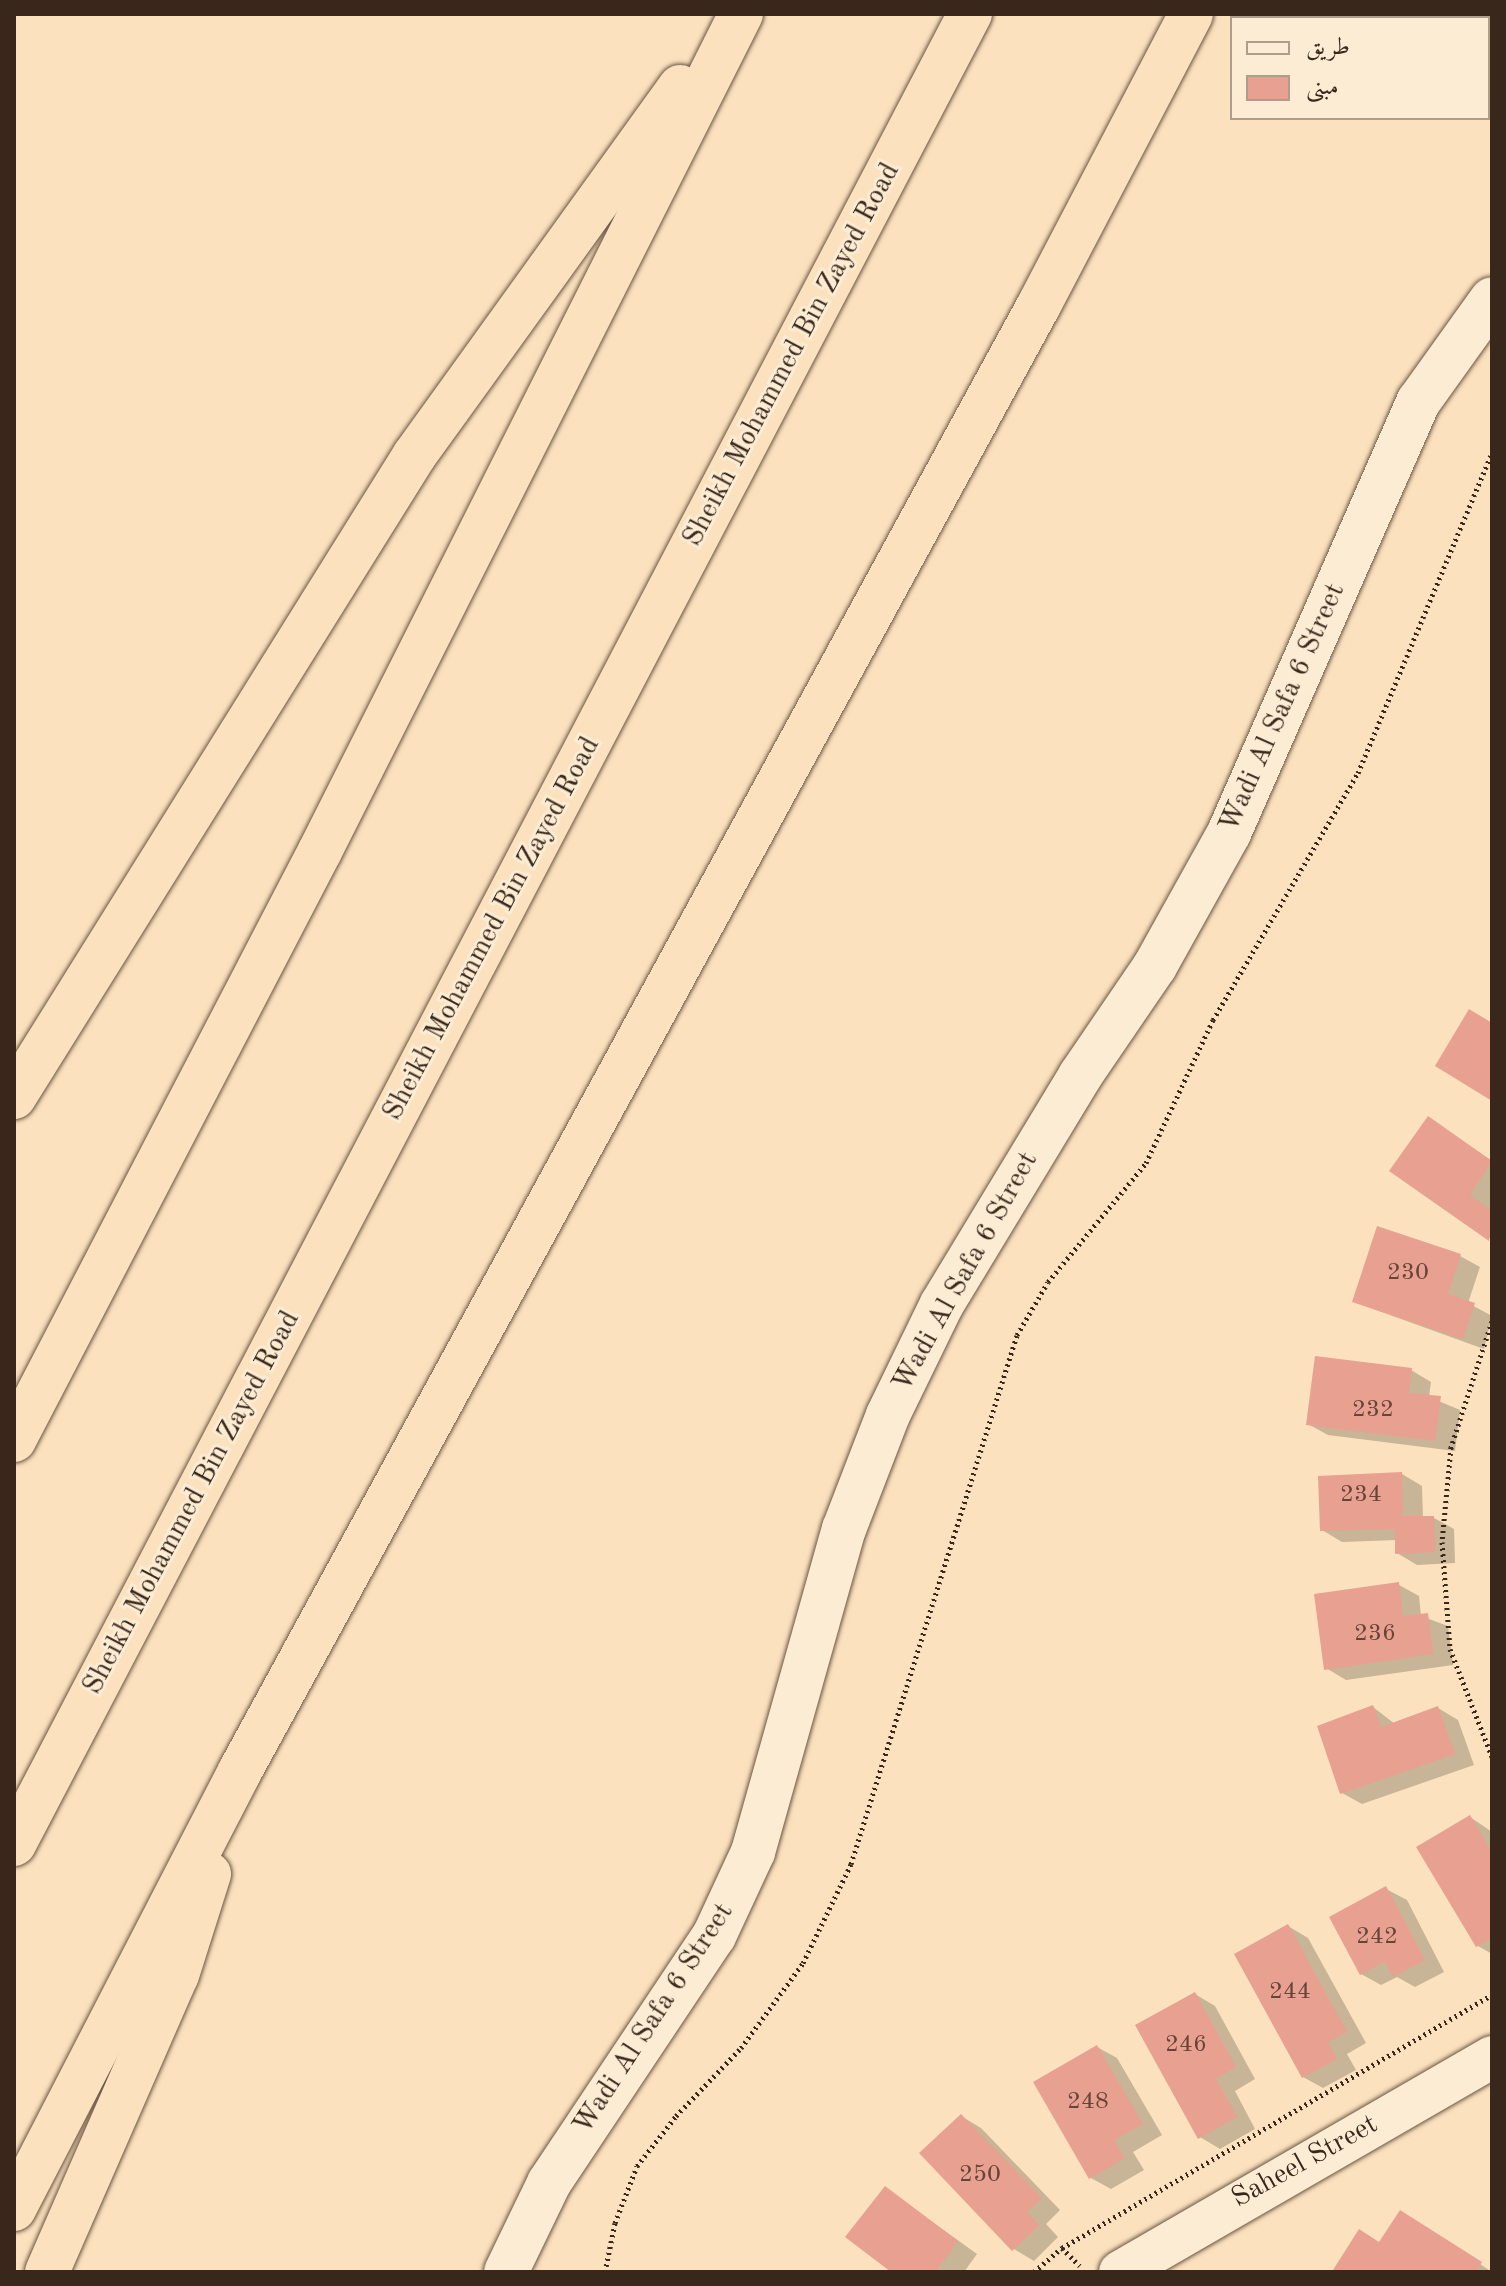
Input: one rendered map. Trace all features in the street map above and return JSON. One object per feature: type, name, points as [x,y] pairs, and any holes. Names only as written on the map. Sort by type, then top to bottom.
[{"type":"highway","points":[[14,1097],[414,456],[733,14]]},
{"type":"highway","points":[[14,1440],[320,851],[741,14]]},
{"type":"highway","name":"Sheikh Mohammed Bin Zayed Road","points":[[14,1844],[970,14]]},
{"type":"highway","points":[[14,2209],[240,1771],[1039,305],[1191,14]]},
{"type":"highway","points":[[47,2272],[177,1975],[240,1771]]},
{"type":"street","name":"Wadi Al Safa 6 Street","points":[[506,2272],[549,2183],[714,1936],[753,1852],[844,1529],[888,1415],[942,1304],[1080,1076],[1155,966],[1229,833],[1419,401],[1492,299]]},
{"type":"street","name":"Saheel Street","points":[[1120,2272],[1492,2057]]},
{"type":"path","points":[[605,2272],[615,2223],[637,2166],[741,2048],[803,1963],[851,1864],[1017,1335],[1048,1282],[1146,1163],[1213,1020],[1358,773],[1492,453]]},
{"type":"path","points":[[1492,1321],[1451,1447],[1442,1542],[1450,1649],[1492,1757]]},
{"type":"path","points":[[1034,2272],[1062,2248],[1492,1995]]},
{"type":"path","points":[[1062,2248],[1086,2272]]},
{"type":"building","points":[[1469,1009],[1492,1023],[1492,1101],[1435,1066]]},
{"type":"building","points":[[1428,1116],[1492,1161],[1470,1195],[1492,1211],[1489,1241],[1389,1171]]},
{"type":"building","points":[[1377,1226],[1461,1254],[1448,1294],[1475,1303],[1463,1339],[1352,1302]]},
{"type":"building","points":[[1315,1356],[1412,1368],[1409,1393],[1441,1396],[1435,1441],[1306,1425]]},
{"type":"building","points":[[1402,1472],[1403,1516],[1434,1516],[1435,1552],[1395,1554],[1395,1529],[1320,1531],[1318,1476]]},
{"type":"building","points":[[1399,1582],[1403,1616],[1428,1613],[1433,1654],[1324,1670],[1314,1594]]},
{"type":"building","points":[[1373,1705],[1381,1727],[1438,1706],[1455,1754],[1340,1794],[1317,1726]]},
{"type":"building","points":[[1470,1815],[1492,1852],[1492,1938],[1476,1947],[1416,1847]]},
{"type":"building","points":[[1386,1886],[1425,1960],[1393,1977],[1385,1961],[1360,1975],[1329,1917]]},
{"type":"building","points":[[1288,1924],[1347,2032],[1328,2042],[1337,2059],[1302,2078],[1234,1954]]},
{"type":"building","points":[[1195,1992],[1236,2067],[1216,2079],[1237,2117],[1198,2139],[1135,2025]]},
{"type":"building","points":[[1097,2045],[1143,2124],[1114,2140],[1125,2158],[1089,2179],[1033,2082]]},
{"type":"building","points":[[961,2114],[1042,2198],[1027,2212],[1039,2225],[1012,2251],[919,2153]]},
{"type":"building","points":[[885,2186],[958,2241],[935,2272],[891,2272],[845,2237]]},
{"type":"building","points":[[1400,2210],[1482,2262],[1476,2272],[1333,2270],[1359,2229],[1379,2242]]}]
